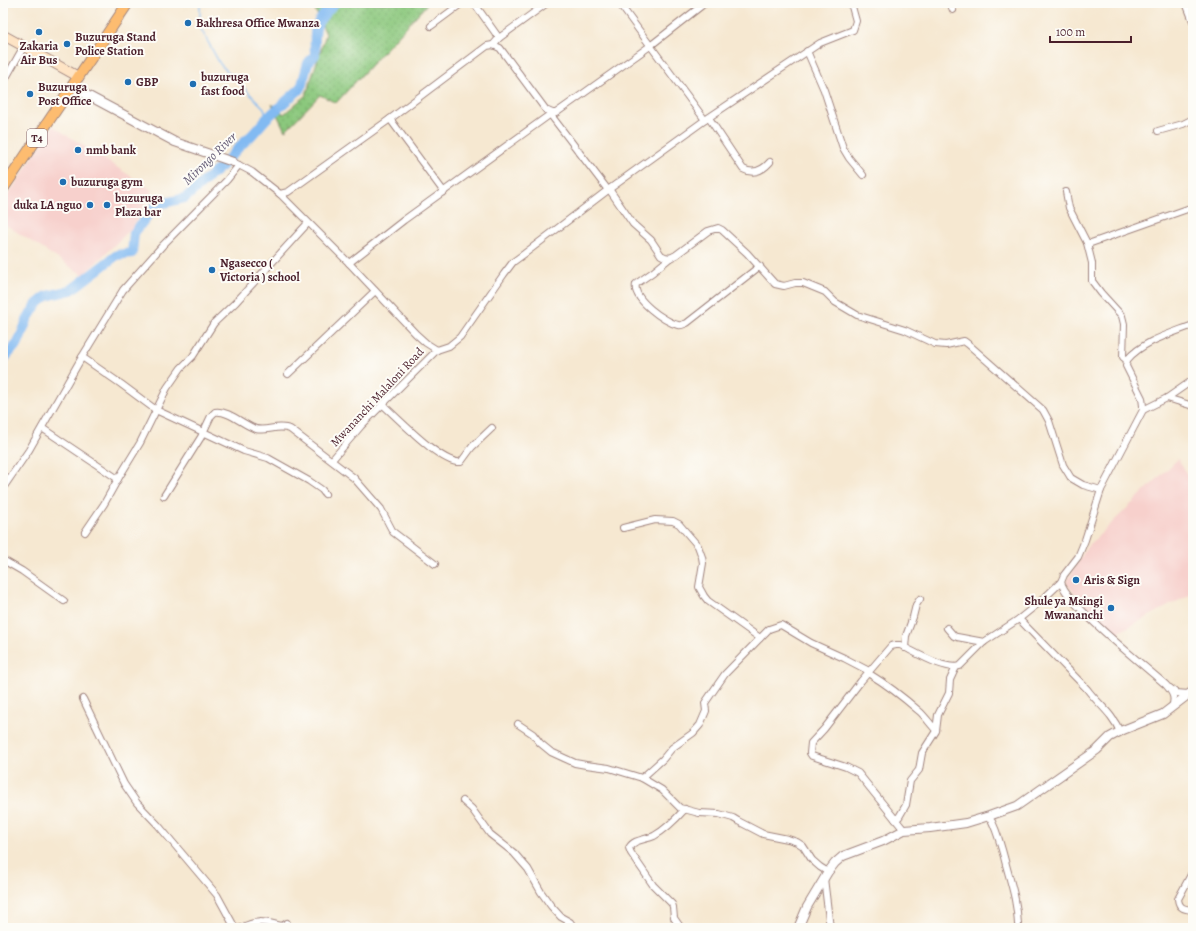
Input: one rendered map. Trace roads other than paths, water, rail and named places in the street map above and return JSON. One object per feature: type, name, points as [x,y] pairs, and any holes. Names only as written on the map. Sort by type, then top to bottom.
[{"type":"highway","name":"T4","points":[[3,190],[128,3]]},
{"type":"main road","points":[[3,35],[78,77]]},
{"type":"street","points":[[431,26],[462,3]]},
{"type":"street","points":[[474,3],[498,38]]},
{"type":"street","points":[[493,45],[498,38],[547,3]]},
{"type":"street","points":[[619,3],[743,169],[747,172],[757,171],[764,168],[770,162]]},
{"type":"street","points":[[349,263],[404,220],[551,114],[561,109],[650,46],[705,3]]},
{"type":"street","name":"Mwananchi Malaloni Road","points":[[332,460],[382,404],[437,350],[449,346],[460,337],[513,262],[608,189],[806,51],[837,35],[853,30],[856,21],[851,3]]},
{"type":"street","points":[[950,3],[953,10]]},
{"type":"street","points":[[1186,3],[1193,21]]},
{"type":"street","points":[[280,194],[288,192],[390,119],[487,46],[493,45],[500,48],[633,224],[651,240],[661,255],[670,258]]},
{"type":"street","points":[[3,83],[24,46]]},
{"type":"street","points":[[806,51],[824,90],[843,148],[863,175]]},
{"type":"street","points":[[72,87],[175,142],[236,163],[252,172],[280,194],[349,263],[416,334],[437,350]]},
{"type":"street","points":[[390,119],[444,192]]},
{"type":"street","points":[[1158,131],[1183,124],[1193,119]]},
{"type":"street","points":[[3,488],[29,450],[123,290],[227,180],[236,163]]},
{"type":"street","points":[[1066,192],[1069,208],[1087,243],[1092,263],[1092,281],[1122,316],[1124,331],[1122,354],[1127,360]]},
{"type":"street","points":[[1087,243],[1091,243],[1193,207]]},
{"type":"street","points":[[85,532],[104,504],[140,443],[156,410],[181,368],[193,356],[214,323],[236,302],[308,223]]},
{"type":"street","points":[[760,266],[687,323],[677,325],[648,307],[635,289],[636,284],[670,258],[708,231],[718,228],[722,230],[760,266],[775,284],[784,286],[799,282],[808,284],[825,292],[835,302],[857,315],[905,330],[935,344],[946,345],[964,341],[1043,410],[1049,421],[1062,465],[1071,478],[1083,485],[1101,490]]},
{"type":"street","points":[[288,374],[375,291]]},
{"type":"street","points":[[904,830],[858,773],[846,767],[812,756],[810,753],[811,743],[868,672],[891,646],[896,645],[905,648],[937,663],[956,667],[960,666],[984,642],[1019,620],[1061,582],[1078,557],[1101,490],[1143,410],[1144,406],[1142,398],[1126,366],[1127,360],[1138,349],[1193,325]]},
{"type":"street","points":[[82,358],[156,410],[244,451],[268,458],[309,480],[325,494]]},
{"type":"street","points":[[1143,410],[1167,398],[1193,380]]},
{"type":"street","points":[[1167,398],[1193,406]]},
{"type":"street","points":[[382,404],[420,440],[453,462],[461,462],[472,447],[492,428]]},
{"type":"street","name":"Mwananchi Malaloni Road","points":[[203,432],[211,416],[215,412],[223,413],[259,430],[278,427],[290,429],[354,478],[381,509],[393,532],[435,564]]},
{"type":"street","points":[[42,428],[118,478]]},
{"type":"street","points":[[164,496],[203,432]]},
{"type":"street","points":[[623,528],[655,520],[673,521],[679,524],[698,546],[702,557],[703,563],[700,587],[704,596],[708,601],[760,638]]},
{"type":"street","points":[[3,560],[22,571],[64,601]]},
{"type":"street","points":[[1061,582],[1064,589],[1083,612],[1166,685],[1176,693],[1191,693]]},
{"type":"street","points":[[905,648],[906,636],[916,605],[920,599]]},
{"type":"street","points":[[1019,620],[1087,689],[1095,700],[1104,707],[1120,732]]},
{"type":"street","points":[[642,778],[663,759],[672,748],[693,733],[700,725],[705,715],[706,700],[725,674],[769,629],[781,625],[811,643],[844,658],[886,684],[920,711],[936,730]]},
{"type":"street","points":[[947,628],[957,638],[984,642]]},
{"type":"street","points":[[895,819],[899,817],[906,804],[910,781],[919,770],[922,753],[936,730],[938,715],[949,692],[950,680],[956,667]]},
{"type":"street","points":[[1166,685],[1174,696],[1174,701],[1170,709]]},
{"type":"street","points":[[798,928],[807,908],[826,875],[834,863],[843,856],[883,841],[904,830],[966,823],[1017,806],[1097,750],[1110,737],[1163,714],[1191,693]]},
{"type":"street","points":[[83,699],[124,784],[138,803],[217,895],[235,928]]},
{"type":"street","points":[[518,724],[533,734],[546,748],[561,757],[575,763],[609,768],[642,778],[662,790],[680,808],[699,813],[719,814],[733,818],[763,834],[797,842],[803,846],[812,860],[826,875],[830,928]]},
{"type":"street","points":[[462,801],[472,809],[484,828],[514,853],[524,864],[551,906],[561,917],[570,922],[574,928]]},
{"type":"street","points":[[681,928],[674,918],[672,904],[653,884],[629,848],[632,844],[656,834],[680,815],[685,809]]},
{"type":"street","points":[[989,816],[995,826],[1011,879],[1015,896],[1018,924]]},
{"type":"street","points":[[1193,871],[1178,899],[1178,904],[1181,908],[1193,910]]},
{"type":"street","points":[[241,928],[254,922],[270,923],[282,926],[287,923]]},
{"type":"waterway","points":[[200,3],[200,27],[220,64],[264,108],[267,118]]},
{"type":"waterway","name":"Mirongo River","points":[[3,360],[18,343],[28,318],[37,304],[47,296],[71,290],[117,255],[132,253],[134,233],[156,205],[185,198],[222,166],[267,118],[301,88],[308,63],[315,55],[315,31],[319,21],[335,3]]},
{"type":"place","name":"Bakhresa Office Mwanza","points":[[188,23]]},
{"type":"place","name":"Zakaria Air Bus","points":[[39,32]]},
{"type":"place","name":"Buzuruga Stand Police Station","points":[[67,44]]},
{"type":"place","name":"GBP","points":[[128,82]]},
{"type":"place","name":"buzuruga fast food","points":[[193,84]]},
{"type":"place","name":"Buzuruga Post Office","points":[[30,94]]},
{"type":"place","name":"nmb bank","points":[[78,150]]},
{"type":"place","name":"buzuruga gym","points":[[63,182]]},
{"type":"place","name":"duka LA nguo","points":[[90,205]]},
{"type":"place","name":"buzuruga Plaza bar","points":[[107,205]]},
{"type":"place","name":"Ngasecco ( Victoria ) school","points":[[212,270]]},
{"type":"place","name":"Aris & Sign","points":[[1076,580]]},
{"type":"place","name":"Shule ya Msingi Mwananchi","points":[[1111,608]]}]
